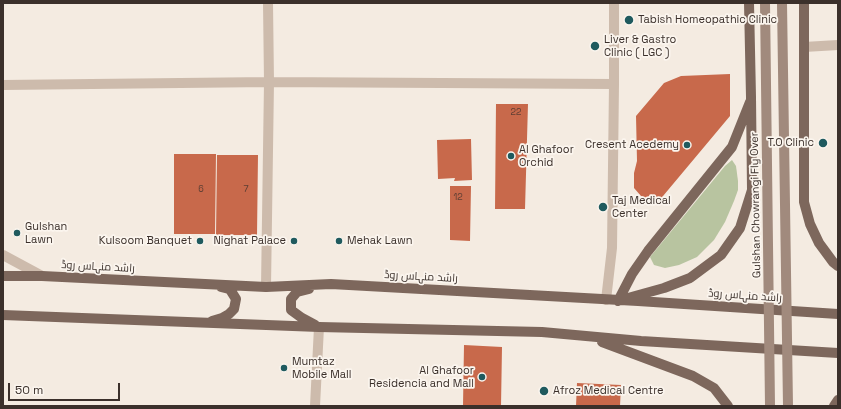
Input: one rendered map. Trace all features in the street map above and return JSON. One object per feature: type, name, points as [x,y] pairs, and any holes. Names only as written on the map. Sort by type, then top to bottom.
[{"type":"main road","points":[[618,300],[664,288],[690,278],[721,255],[740,228],[752,190],[749,3]]},
{"type":"main road","name":"Gulshan Chowrangi Fly Over","points":[[765,3],[770,406]]},
{"type":"main road","points":[[782,3],[788,406]]},
{"type":"main road","points":[[804,3],[804,202],[810,224],[819,243],[833,262],[838,266]]},
{"type":"main road","points":[[618,300],[632,274],[648,251],[732,147],[751,97]]},
{"type":"main road","name":"راشد منہاس روڈ","points":[[3,276],[42,276],[266,287],[331,284],[838,314]]},
{"type":"main road","points":[[319,327],[291,310],[290,299],[297,292],[331,284]]},
{"type":"main road","points":[[206,323],[215,321],[229,314],[234,309],[236,299],[231,291],[215,285]]},
{"type":"main road","points":[[3,315],[319,327],[542,332],[641,342],[838,353]]},
{"type":"main road","points":[[587,336],[693,376],[714,388],[728,406]]},
{"type":"main road","points":[[834,406],[838,400]]},
{"type":"street","points":[[266,287],[269,82],[268,3]]},
{"type":"street","points":[[606,300],[612,248],[614,3]]},
{"type":"street","points":[[804,47],[838,45]]},
{"type":"street","points":[[3,85],[269,82],[614,84]]},
{"type":"street","points":[[3,255],[42,276]]},
{"type":"street","points":[[315,406],[319,327]]},
{"type":"green space","points":[[732,160],[736,166],[738,190],[725,222],[714,240],[697,257],[679,265],[665,268],[654,265],[650,257],[725,166]]},
{"type":"building","points":[[730,74],[730,116],[658,202],[641,196],[634,188],[634,173],[637,161],[636,116],[664,83],[681,76]]},
{"type":"building","name":"Al Ghafoor Orchid","points":[[496,104],[528,104],[525,209],[495,209]]},
{"type":"building","points":[[471,139],[472,180],[454,181],[455,178],[438,179],[437,140]]},
{"type":"building","points":[[174,154],[216,154],[215,234],[174,234]]},
{"type":"building","points":[[217,155],[258,155],[257,235],[216,235]]},
{"type":"building","points":[[450,186],[471,186],[470,241],[450,240]]},
{"type":"building","name":"Al Ghafoor Residencia and Mall","points":[[464,345],[502,347],[501,406],[463,406]]},
{"type":"building","points":[[577,383],[621,385],[620,406],[576,406]]},
{"type":"place","name":"Tabish Homeopathic Clinic","points":[[629,20]]},
{"type":"place","name":"Liver & Gastro Clinic ( LGC )","points":[[595,46]]},
{"type":"place","name":"T.O Clinic","points":[[823,143]]},
{"type":"place","name":"Cresent Acedemy","points":[[687,145]]},
{"type":"place","name":"Al Ghafoor Orchid","points":[[511,156]]},
{"type":"place","name":"Taj Medical Center","points":[[603,207]]},
{"type":"place","name":"Gulshan Lawn","points":[[17,233]]},
{"type":"place","name":"Kulsoom Banquet","points":[[200,241]]},
{"type":"place","name":"Nighat Palace","points":[[294,241]]},
{"type":"place","name":"Mehak Lawn","points":[[339,241]]},
{"type":"place","name":"Mumtaz Mobile Mall","points":[[284,368]]},
{"type":"place","name":"Al Ghafoor Residencia and Mall","points":[[482,377]]},
{"type":"place","name":"Afroz Medical Centre","points":[[544,391]]}]
